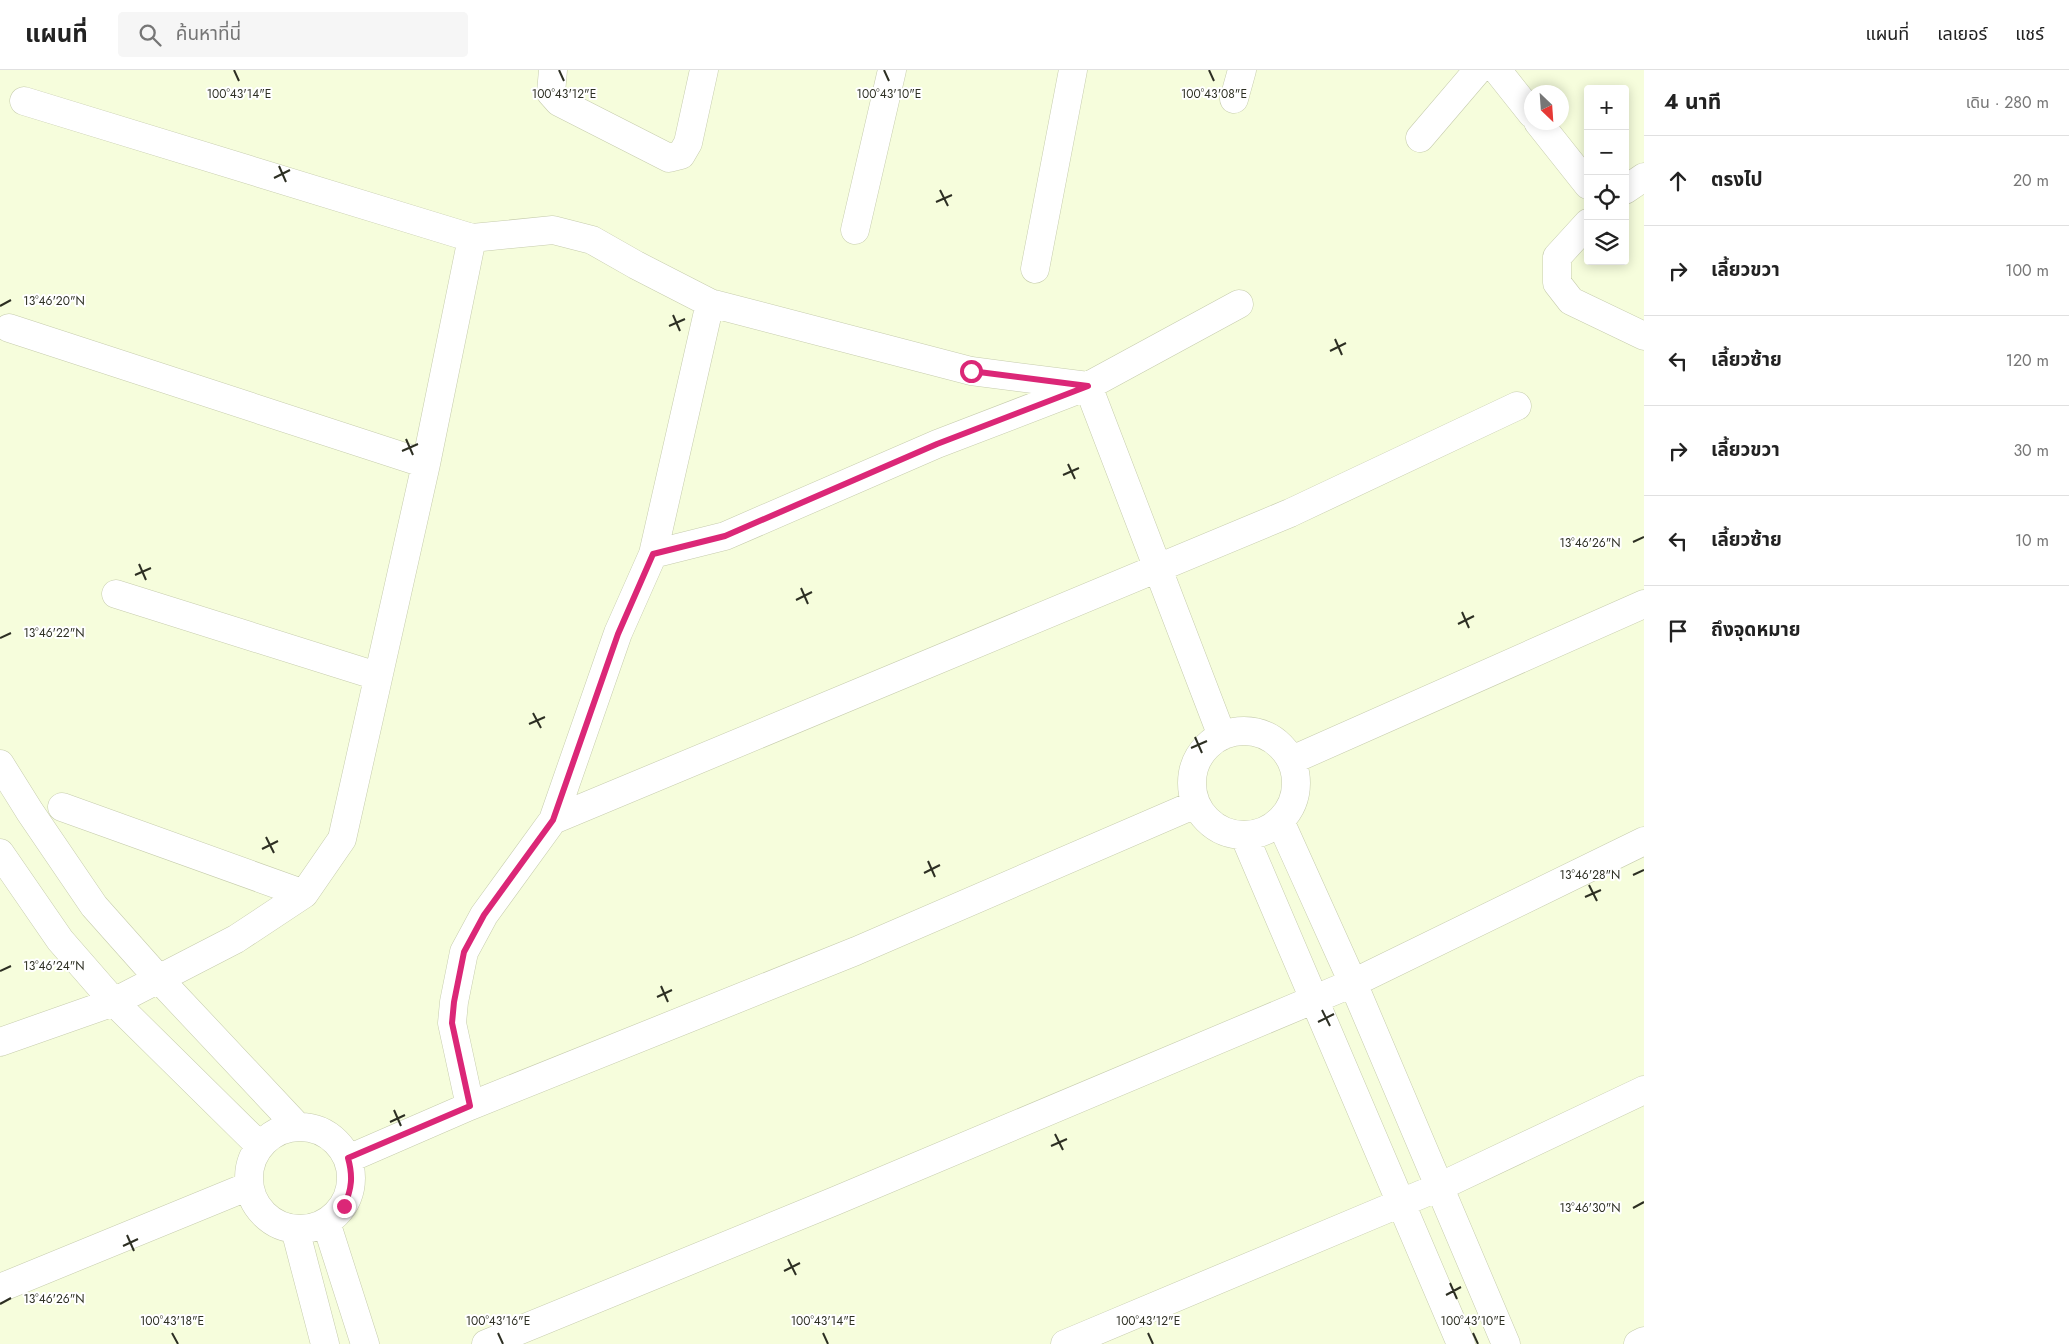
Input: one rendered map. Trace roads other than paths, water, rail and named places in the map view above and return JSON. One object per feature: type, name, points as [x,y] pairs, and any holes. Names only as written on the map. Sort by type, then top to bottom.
[{"type":"street","points":[[553,70],[551,94],[559,102],[669,158],[681,155],[688,143],[704,70]]},
{"type":"street","points":[[855,230],[892,70]]},
{"type":"street","points":[[1035,270],[1073,70]]},
{"type":"street","points":[[1234,99],[1242,70]]},
{"type":"street","points":[[1420,138],[1478,70]]},
{"type":"street","points":[[1497,70],[1524,104]]},
{"type":"street","points":[[24,101],[472,238],[553,230],[592,240],[710,303],[971,371],[1088,386]]},
{"type":"street","points":[[1544,130],[1584,180]]},
{"type":"street","points":[[1629,187],[1644,177]]},
{"type":"street","points":[[1584,227],[1557,257],[1557,283],[1571,301],[1644,336]]},
{"type":"street","points":[[0,1042],[114,1002],[236,939],[304,894],[342,839],[426,464],[472,238]]},
{"type":"street","points":[[470,1106],[452,1023],[454,1002],[464,952],[484,915],[553,820],[618,634],[653,554],[710,303]]},
{"type":"street","points":[[653,554],[725,536],[937,444],[1088,386],[1239,304]]},
{"type":"street","points":[[9,328],[426,464]]},
{"type":"street","points":[[1088,386],[1222,736]]},
{"type":"street","points":[[553,820],[1290,513],[1518,406]]},
{"type":"street","points":[[116,594],[377,676]]},
{"type":"street","points":[[1292,760],[1644,604]]},
{"type":"street","points":[[1242,731],[1262,734],[1280,744],[1292,760],[1297,782],[1293,803],[1280,821],[1267,830],[1244,836],[1224,832],[1207,820],[1196,804],[1192,784],[1196,765],[1206,748],[1222,736],[1242,731]]},
{"type":"street","points":[[0,764],[94,906],[158,978],[297,1126]]},
{"type":"street","points":[[348,1158],[470,1106],[856,951],[1196,804]]},
{"type":"street","points":[[62,807],[304,894]]},
{"type":"street","points":[[1280,821],[1353,982],[1506,1344]]},
{"type":"street","points":[[1244,836],[1460,1344]]},
{"type":"street","points":[[486,1344],[835,1201],[1353,982],[1644,841]]},
{"type":"street","points":[[0,852],[60,940],[114,1002],[260,1146]]},
{"type":"street","points":[[1065,1344],[1439,1187],[1644,1090]]},
{"type":"street","points":[[297,1126],[310,1127],[328,1135],[342,1147],[348,1158],[352,1183],[350,1195],[336,1215],[326,1222],[311,1228],[295,1229],[276,1224],[266,1217],[258,1208],[249,1186],[251,1165],[260,1146],[276,1132],[297,1126]]},
{"type":"street","points":[[0,1288],[249,1186]]},
{"type":"street","points":[[326,1222],[365,1344]]},
{"type":"street","points":[[295,1229],[326,1344]]},
{"type":"street","points":[[1638,1344],[1644,1341]]}]
